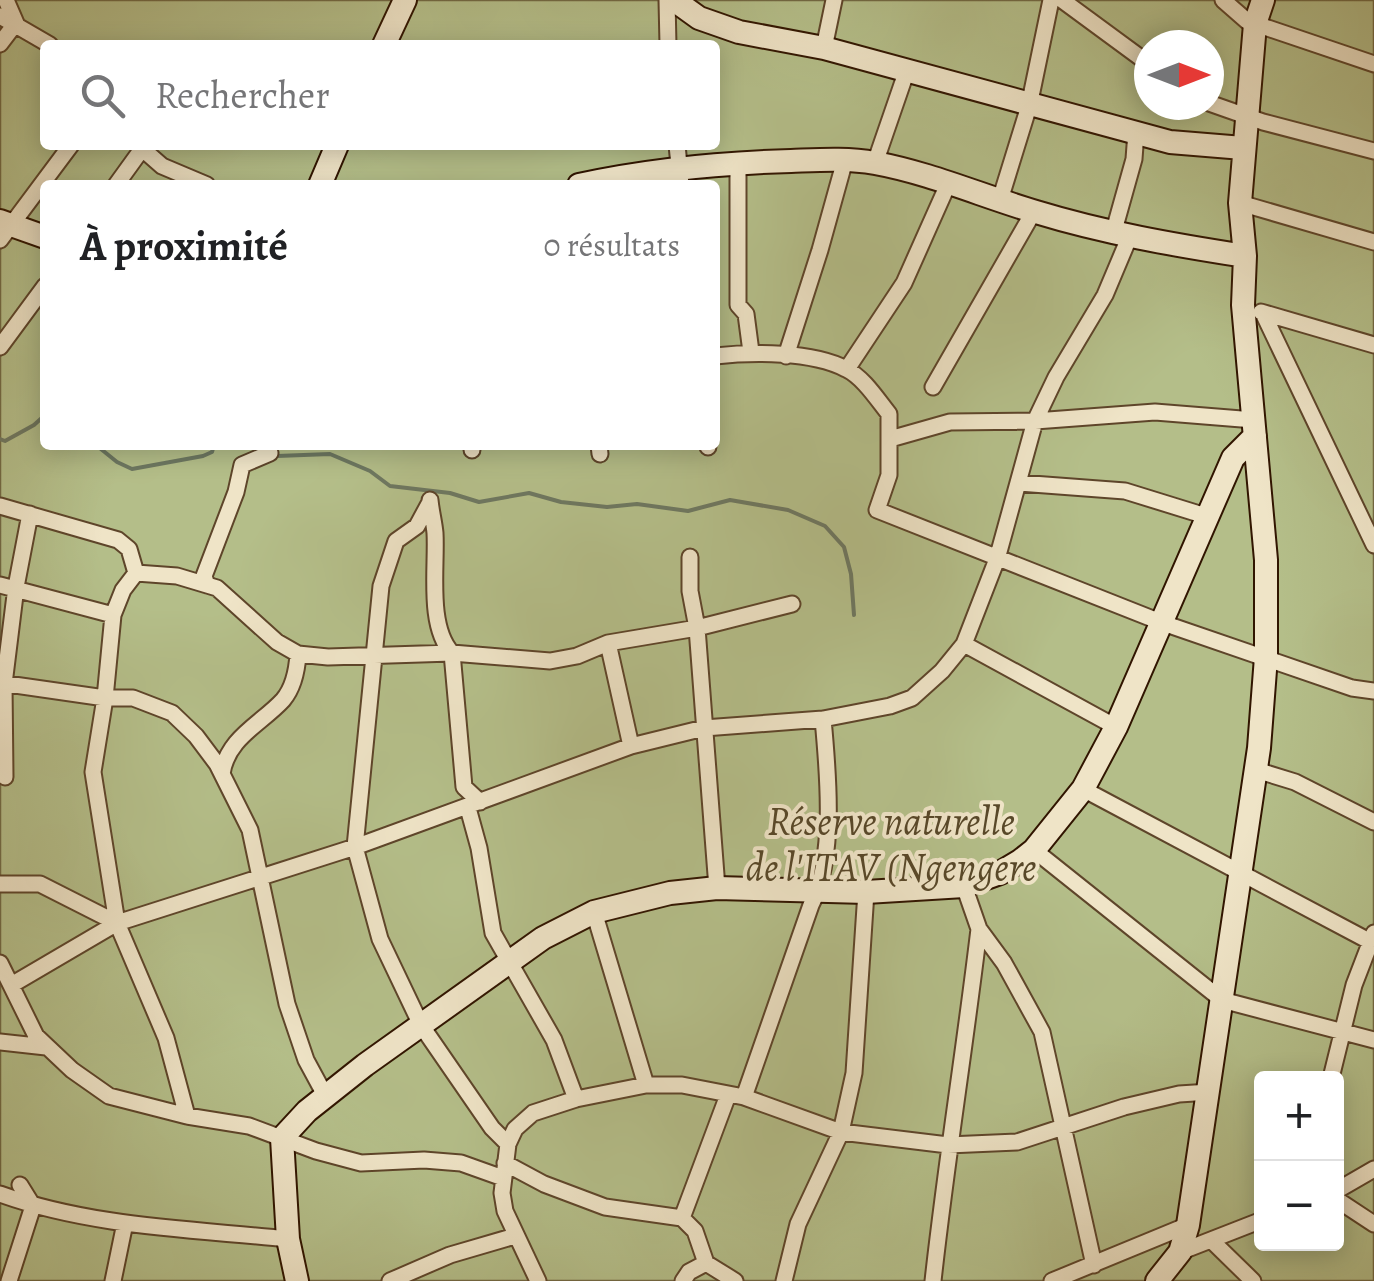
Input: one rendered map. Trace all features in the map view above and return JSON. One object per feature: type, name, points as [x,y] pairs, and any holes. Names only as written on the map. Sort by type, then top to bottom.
[{"type":"street","points":[[6,0],[16,23]]},
{"type":"street","points":[[386,40],[405,0]]},
{"type":"street","points":[[668,40],[671,0],[699,18],[738,32],[824,48],[1170,142],[1243,148]]},
{"type":"street","points":[[824,48],[834,0]]},
{"type":"street","points":[[1000,200],[1029,106],[1051,0]]},
{"type":"street","points":[[1062,0],[1134,53]]},
{"type":"street","points":[[1223,0],[1255,24],[1374,64]]},
{"type":"street","points":[[1158,1281],[1180,1252],[1188,1225],[1242,872],[1266,657],[1266,560],[1254,428],[1253,309],[1240,203],[1255,24],[1263,0]]},
{"type":"street","points":[[0,16],[42,40]]},
{"type":"street","points":[[0,44],[16,23]]},
{"type":"street","points":[[875,163],[906,70]]},
{"type":"street","points":[[1224,109],[1374,151]]},
{"type":"street","points":[[13,984],[117,923],[355,847],[631,746],[704,728],[822,719],[912,698],[964,644],[997,559],[1035,421],[1056,377],[1105,295],[1121,236],[1136,132]]},
{"type":"street","points":[[42,180],[66,150]]},
{"type":"street","points":[[119,180],[138,150]]},
{"type":"street","points":[[143,150],[162,166],[195,180]]},
{"type":"street","points":[[322,180],[334,150]]},
{"type":"street","points":[[677,150],[680,177]]},
{"type":"street","points":[[786,356],[845,160]]},
{"type":"street","points":[[603,180],[622,176],[680,177],[738,163],[875,163],[1121,236],[1245,256]]},
{"type":"street","points":[[738,163],[738,305],[746,314],[751,352]]},
{"type":"street","points":[[847,369],[904,283],[948,182]]},
{"type":"street","points":[[40,183],[3,229],[40,236]]},
{"type":"street","points":[[1240,203],[1374,242]]},
{"type":"street","points":[[934,388],[1034,211]]},
{"type":"street","points":[[0,347],[40,293]]},
{"type":"street","points":[[1253,309],[1374,345]]},
{"type":"street","points":[[1253,309],[1374,546]]},
{"type":"street","points":[[720,355],[751,352],[847,369],[889,414],[889,475],[876,510],[1162,623],[1352,688],[1374,691]]},
{"type":"street","points":[[890,439],[950,422],[1035,421],[1155,412],[1254,428]]},
{"type":"street","points":[[297,1281],[288,1238],[282,1138],[326,1096],[542,938],[594,912],[670,893],[718,888],[866,892],[964,886],[1000,873],[1034,850],[1083,789],[1116,727],[1233,458],[1254,428]]},
{"type":"street","points":[[207,584],[204,576],[236,492],[242,465],[270,453],[269,450]]},
{"type":"street","points":[[1019,483],[1124,492],[1208,517]]},
{"type":"street","points":[[508,1144],[492,1128],[421,1025],[380,939],[355,847],[381,586],[396,540],[417,526],[429,499],[435,535],[432,565],[438,615],[446,647],[452,653],[464,787],[474,805],[492,933],[554,1040],[576,1099]]},
{"type":"street","points":[[0,506],[118,540],[128,549],[136,573]]},
{"type":"street","points":[[5,777],[2,684],[8,586],[30,514]]},
{"type":"street","points":[[690,557],[718,888]]},
{"type":"street","points":[[136,573],[178,576],[217,588],[276,642],[298,654],[374,657],[452,653],[550,661],[608,644],[697,628],[792,604]]},
{"type":"street","points":[[136,573],[123,590],[113,616],[106,698],[93,772],[117,923],[166,1038],[187,1116]]},
{"type":"street","points":[[8,586],[113,616]]},
{"type":"street","points":[[608,644],[631,746]]},
{"type":"street","points":[[964,644],[1116,727]]},
{"type":"street","points":[[222,774],[224,760],[232,748],[285,698],[296,676],[298,654]]},
{"type":"street","points":[[2,684],[133,698],[172,713],[196,736],[222,774],[250,830],[287,1004],[306,1060],[326,1096]]},
{"type":"street","points":[[682,1218],[820,888],[825,855],[826,781],[822,719]]},
{"type":"street","points":[[1256,770],[1295,782],[1374,822]]},
{"type":"street","points":[[1083,789],[1372,937],[1333,1071]]},
{"type":"street","points":[[1034,850],[1222,1000],[1374,1040]]},
{"type":"street","points":[[0,884],[40,884],[117,923]]},
{"type":"street","points":[[964,886],[979,929],[1004,962],[1042,1032],[1094,1265]]},
{"type":"street","points":[[784,1281],[798,1224],[840,1132],[854,1073],[866,892]]},
{"type":"street","points":[[594,912],[646,1085]]},
{"type":"street","points":[[933,1281],[979,929]]},
{"type":"street","points":[[0,963],[36,1036],[72,1070],[109,1096],[187,1116],[250,1126],[361,1163],[460,1163],[504,1171],[605,1207],[682,1218],[696,1231],[706,1264],[734,1281]]},
{"type":"street","points":[[0,1042],[46,1047]]},
{"type":"street","points":[[538,1281],[505,1212],[508,1144],[516,1128],[533,1113],[576,1099],[646,1085],[682,1085],[736,1096],[840,1132],[948,1146],[1017,1142],[1124,1108],[1179,1094],[1210,1092]]},
{"type":"street","points":[[1344,1186],[1374,1169]]},
{"type":"street","points":[[8,1281],[32,1206],[20,1185]]},
{"type":"street","points":[[0,1194],[32,1206],[125,1222],[288,1238]]},
{"type":"street","points":[[1344,1204],[1374,1224]]},
{"type":"street","points":[[113,1281],[125,1222]]},
{"type":"street","points":[[1180,1252],[1254,1223]]},
{"type":"street","points":[[1052,1281],[1188,1225]]},
{"type":"street","points":[[390,1281],[450,1255],[515,1236]]},
{"type":"street","points":[[1211,1240],[1253,1281]]},
{"type":"street","points":[[683,1281],[689,1272],[706,1264]]},
{"type":"green space","name":"Réserve naturelle de l'ITAV (Ngengere","points":[[0,0],[1374,0],[1374,1281],[0,1281]]},
{"type":"waterway","points":[[0,439],[5,441],[40,420]]},
{"type":"waterway","points":[[102,450],[132,469],[203,456],[213,450]]},
{"type":"waterway","points":[[277,456],[330,454],[370,471],[390,486],[450,493],[479,502],[529,493],[561,502],[607,507],[637,504],[688,511],[730,500],[788,510],[825,526],[844,547],[854,615]]}]
